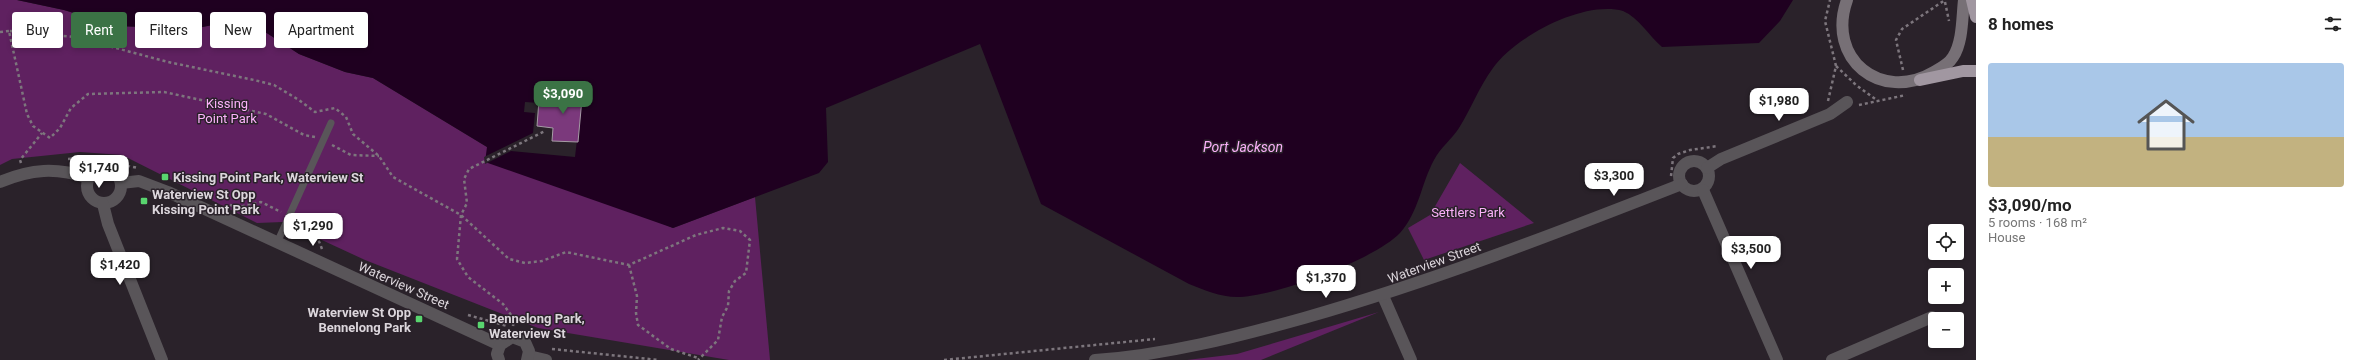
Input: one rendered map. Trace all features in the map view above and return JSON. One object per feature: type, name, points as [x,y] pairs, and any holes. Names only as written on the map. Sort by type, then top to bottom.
[{"type":"highway","points":[[1972,0],[1976,17]]},
{"type":"highway","points":[[1920,80],[1963,71],[1976,72]]},
{"type":"main road","points":[[1848,0],[1842,19],[1842,32],[1849,54],[1862,70],[1871,76],[1891,82],[1904,83],[1920,80],[1944,66],[1954,57],[1959,42],[1964,0]]},
{"type":"street","points":[[1706,168],[1721,159],[1830,114],[1847,102]]},
{"type":"street","points":[[1693,161],[1706,168],[1710,180],[1703,190],[1690,189],[1682,184],[1678,171],[1684,164],[1693,161]]},
{"type":"street","points":[[106,169],[116,173],[121,183],[120,193],[117,198],[108,203],[97,203],[88,195],[86,190],[88,178],[96,171],[106,169]]},
{"type":"street","points":[[0,182],[24,174],[60,170],[88,178]]},
{"type":"street","name":"Waterview Street","points":[[121,183],[139,181],[152,185],[277,244],[500,344]]},
{"type":"street","name":"Waterview Street","points":[[1095,360],[1119,359],[1242,335],[1383,296],[1556,233],[1682,184]]},
{"type":"street","points":[[1703,190],[1777,360]]},
{"type":"street","points":[[103,204],[108,224],[162,360]]},
{"type":"street","points":[[1383,296],[1411,360]]},
{"type":"street","points":[[1832,360],[1928,319]]},
{"type":"street","points":[[499,360],[497,354],[500,344],[512,337],[522,339],[528,347],[528,358],[546,360]]},
{"type":"lane","points":[[277,244],[331,123]]},
{"type":"path","points":[[1830,0],[1825,21],[1836,66],[1827,104],[1847,102],[1861,106],[1901,96],[1904,83],[1903,66],[1896,40],[1902,29],[1945,0]]},
{"type":"path","points":[[9,31],[27,114],[33,126],[50,138],[60,128],[71,108],[88,94],[164,92],[266,114],[304,135],[324,139],[351,155],[379,156]]},
{"type":"path","points":[[0,32],[9,31],[74,37],[168,62],[274,86],[299,100],[314,112],[334,108],[346,117],[353,134],[379,156],[393,177],[461,215],[487,241],[509,259],[525,263],[542,261],[566,252],[630,265],[696,235],[723,228],[740,231],[750,240],[749,260],[746,273],[735,281],[729,292],[728,306],[722,317],[718,340],[698,359],[671,349],[638,325],[636,313],[637,296],[630,265]]},
{"type":"path","points":[[1836,66],[1856,85],[1879,102]]},
{"type":"path","points":[[513,328],[514,319],[503,304],[468,277],[457,259],[461,215],[467,203],[464,179],[469,169],[545,131]]},
{"type":"path","points":[[22,168],[20,160],[42,133]]},
{"type":"path","points":[[1719,146],[1721,159]]},
{"type":"path","points":[[944,360],[1163,338]]},
{"type":"green space","name":"Kissing Point Park","points":[[0,0],[17,0],[71,12],[71,48],[127,48],[127,26],[135,27],[135,48],[202,48],[202,27],[210,26],[210,48],[266,48],[266,33],[274,38],[274,48],[290,48],[299,54],[345,72],[373,78],[487,147],[673,228],[755,197],[770,360],[729,360],[538,328],[365,260],[283,222],[257,223],[122,155],[80,152],[12,159],[0,165]]},
{"type":"green space","name":"Settlers Park","points":[[1460,163],[1534,223],[1424,260],[1408,228],[1430,215]]},
{"type":"green space","points":[[1379,312],[1261,360],[1187,360],[1237,354]]},
{"type":"water","name":"Port Jackson","points":[[17,0],[1793,0],[1780,21],[1759,43],[1662,47],[1629,14],[1623,11],[1607,9],[1589,11],[1570,16],[1533,33],[1503,56],[1483,83],[1459,128],[1439,151],[1434,160],[1412,216],[1400,233],[1387,244],[1369,254],[1323,275],[1274,291],[1237,297],[1206,291],[1189,284],[1041,204],[980,44],[826,108],[828,162],[819,173],[673,228],[485,162],[487,147],[373,78],[345,72],[299,54],[290,48],[368,48],[368,12],[274,12],[274,38],[266,33],[266,12],[210,12],[210,26],[202,27],[202,12],[135,12],[135,27],[127,26],[127,12],[71,12]]},
{"type":"pier","points":[[564,86],[583,88],[575,157],[511,151],[485,164],[484,157],[533,133],[535,113],[524,112],[525,102],[539,103],[539,100],[562,102]]},
{"type":"building","points":[[564,86],[583,88],[578,142],[552,141],[553,128],[537,126],[539,100],[563,102]]},
{"type":"place","name":"Kissing Point Park, Waterview St","points":[[165,177]]},
{"type":"place","name":"Waterview St Opp Kissing Point Park","points":[[144,201]]},
{"type":"place","name":"Waterview St Opp Bennelong Park","points":[[419,319]]},
{"type":"place","name":"Bennelong Park, Waterview St","points":[[481,325]]}]
